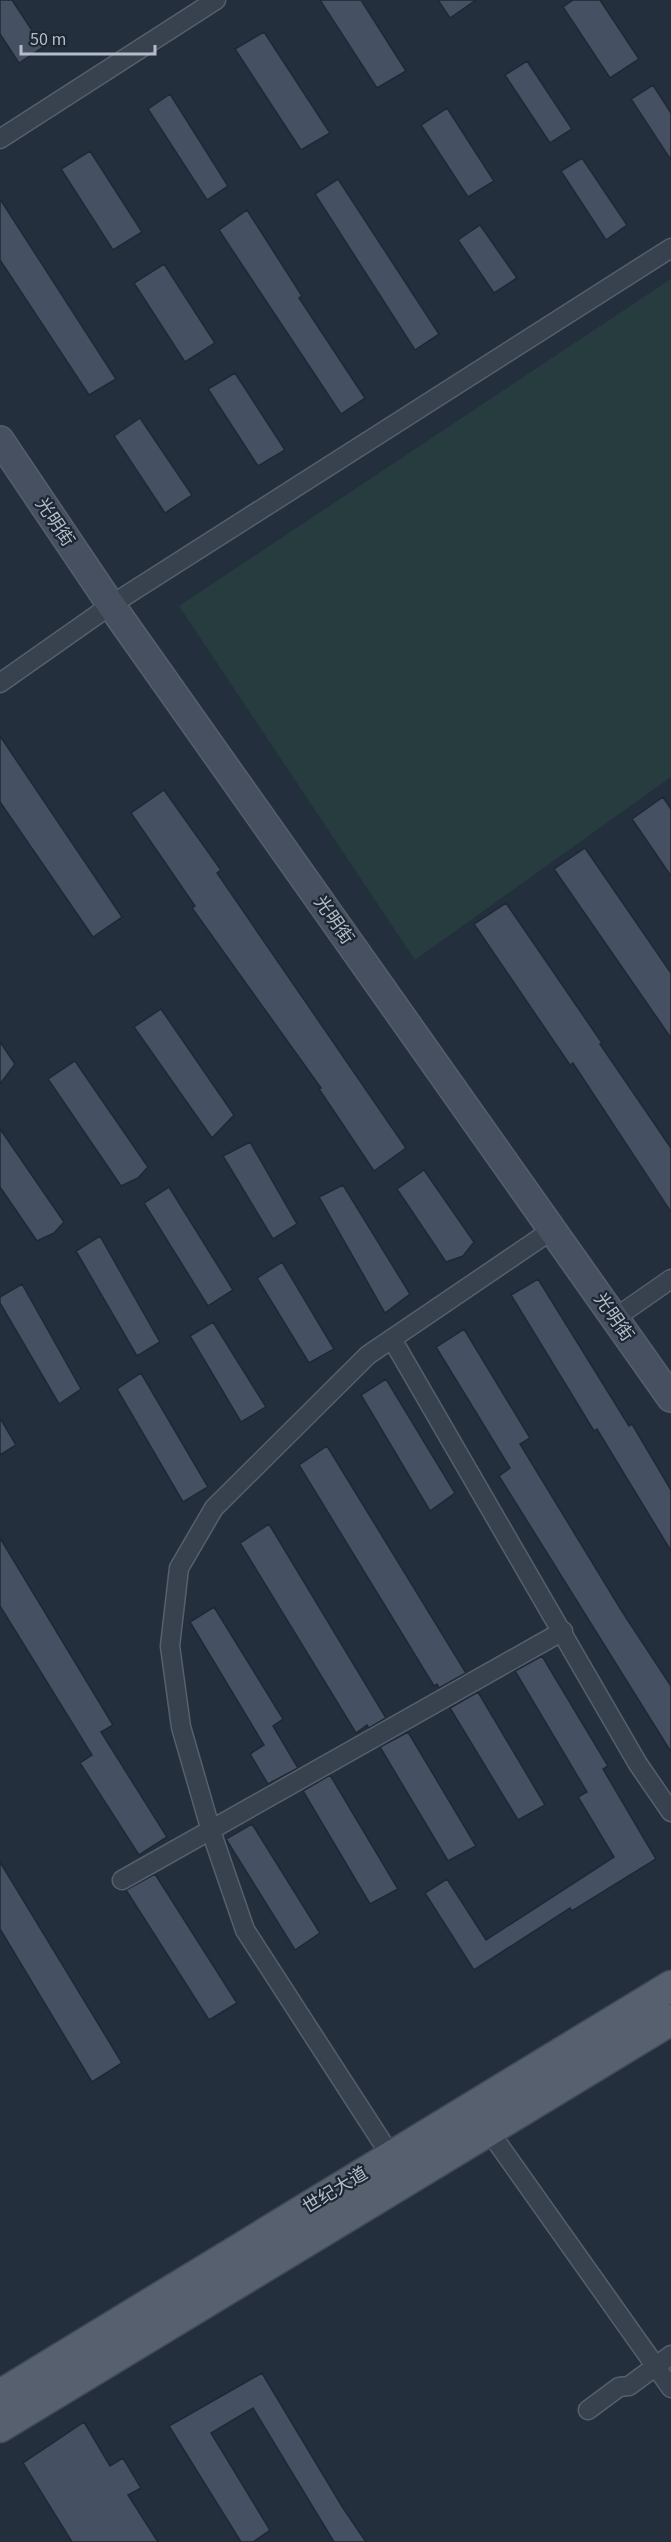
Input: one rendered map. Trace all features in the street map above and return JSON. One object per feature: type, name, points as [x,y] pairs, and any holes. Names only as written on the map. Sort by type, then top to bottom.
[{"type":"main road","name":"世纪大道","points":[[0,2395],[671,1986]]},
{"type":"main road","name":"世纪大道","points":[[0,2427],[671,2020]]},
{"type":"street","points":[[0,139],[216,0]]},
{"type":"street","points":[[0,683],[111,605],[671,248]]},
{"type":"street","name":"光明街","points":[[0,440],[111,605],[671,1398]]},
{"type":"street","points":[[391,2156],[246,1930],[211,1831],[181,1726],[170,1646],[179,1568],[214,1508],[368,1355],[552,1230]]},
{"type":"street","points":[[615,1318],[671,1279]]},
{"type":"street","points":[[392,1339],[638,1764],[671,1812]]},
{"type":"street","points":[[122,1880],[563,1631]]},
{"type":"street","points":[[489,2131],[671,2388]]},
{"type":"street","points":[[588,2410],[619,2387],[630,2386],[671,2355]]},
{"type":"green space","points":[[671,279],[671,777],[415,960],[179,606]]},
{"type":"building","points":[[0,0],[12,0],[43,47],[19,63],[0,34]]},
{"type":"building","points":[[320,0],[361,0],[406,71],[377,88]]},
{"type":"building","points":[[438,0],[476,0],[450,18]]},
{"type":"building","points":[[573,0],[600,0],[639,59],[610,78],[563,7]]},
{"type":"building","points":[[264,32],[330,133],[301,150],[235,49]]},
{"type":"building","points":[[527,61],[572,129],[550,143],[505,75]]},
{"type":"building","points":[[653,85],[671,113],[671,160],[631,99]]},
{"type":"building","points":[[170,94],[228,186],[207,200],[148,109]]},
{"type":"building","points":[[447,108],[494,181],[468,197],[421,125]]},
{"type":"building","points":[[90,151],[142,232],[113,250],[61,169]]},
{"type":"building","points":[[582,158],[627,225],[606,240],[561,171]]},
{"type":"building","points":[[338,179],[439,334],[415,350],[315,194]]},
{"type":"building","points":[[0,199],[116,379],[89,395],[0,260]]},
{"type":"building","points":[[247,210],[302,296],[299,298],[365,398],[341,414],[219,230]]},
{"type":"building","points":[[480,225],[517,278],[494,293],[458,240]]},
{"type":"building","points":[[164,264],[215,343],[185,362],[134,283]]},
{"type":"building","points":[[235,373],[285,450],[258,466],[208,389]]},
{"type":"building","points":[[140,418],[192,495],[165,513],[114,436]]},
{"type":"building","points":[[0,736],[122,917],[93,937],[0,802]]},
{"type":"building","points":[[164,790],[221,870],[217,873],[406,1148],[374,1171],[319,1089],[321,1088],[192,908],[195,906],[131,813]]},
{"type":"building","points":[[663,797],[671,809],[671,876],[632,819]]},
{"type":"building","points":[[585,848],[671,973],[671,1038],[554,869]]},
{"type":"building","points":[[506,903],[671,1148],[671,1212],[573,1063],[570,1065],[474,924]]},
{"type":"building","points":[[161,1009],[234,1115],[212,1138],[134,1027]]},
{"type":"building","points":[[0,1042],[15,1064],[0,1084]]},
{"type":"building","points":[[75,1061],[148,1167],[138,1178],[121,1186],[48,1079]]},
{"type":"building","points":[[0,1129],[64,1222],[54,1233],[37,1241],[0,1187]]},
{"type":"building","points":[[250,1142],[297,1224],[273,1239],[223,1156]]},
{"type":"building","points":[[424,1170],[474,1242],[463,1256],[446,1262],[397,1189]]},
{"type":"building","points":[[343,1185],[410,1294],[385,1313],[319,1197]]},
{"type":"building","points":[[169,1187],[233,1290],[208,1306],[144,1203]]},
{"type":"building","points":[[100,1236],[160,1342],[137,1356],[76,1251]]},
{"type":"building","points":[[282,1262],[334,1349],[309,1363],[257,1278]]},
{"type":"building","points":[[538,1279],[629,1426],[632,1424],[671,1490],[671,1551],[597,1429],[594,1431],[511,1295]]},
{"type":"building","points":[[22,1284],[81,1389],[59,1404],[0,1303],[0,1297]]},
{"type":"building","points":[[213,1322],[266,1407],[241,1422],[190,1336]]},
{"type":"building","points":[[464,1329],[530,1438],[520,1444],[623,1613],[671,1686],[671,1752],[499,1476],[510,1468],[436,1347]]},
{"type":"building","points":[[141,1373],[208,1487],[183,1502],[117,1389]]},
{"type":"building","points":[[386,1379],[455,1493],[430,1511],[361,1395]]},
{"type":"building","points":[[0,1418],[16,1445],[0,1455]]},
{"type":"building","points":[[327,1446],[466,1673],[439,1688],[437,1684],[434,1686],[299,1465]]},
{"type":"building","points":[[269,1524],[386,1718],[369,1728],[367,1725],[356,1733],[240,1543]]},
{"type":"building","points":[[0,1538],[113,1725],[101,1732],[167,1837],[139,1855],[80,1763],[92,1755],[0,1606]]},
{"type":"building","points":[[214,1607],[283,1719],[273,1726],[298,1768],[268,1784],[250,1754],[264,1745],[190,1622]]},
{"type":"building","points":[[542,1656],[608,1766],[603,1769],[656,1859],[572,1911],[570,1908],[474,1970],[425,1893],[447,1879],[486,1940],[614,1857],[578,1797],[587,1792],[515,1671]]},
{"type":"building","points":[[478,1692],[545,1805],[518,1820],[450,1708]]},
{"type":"building","points":[[408,1732],[476,1846],[448,1861],[380,1747]]},
{"type":"building","points":[[330,1775],[398,1889],[370,1904],[303,1791]]},
{"type":"building","points":[[252,1824],[320,1933],[295,1950],[226,1839]]},
{"type":"building","points":[[0,1862],[122,2063],[92,2082],[0,1929]]},
{"type":"building","points":[[155,1874],[237,2003],[209,2020],[126,1890]]},
{"type":"building","points":[[262,2373],[366,2542],[334,2542],[253,2408],[211,2433],[270,2530],[253,2542],[241,2542],[169,2426]]},
{"type":"building","points":[[84,2422],[110,2466],[123,2458],[141,2488],[128,2495],[158,2542],[72,2542],[23,2463]]}]
